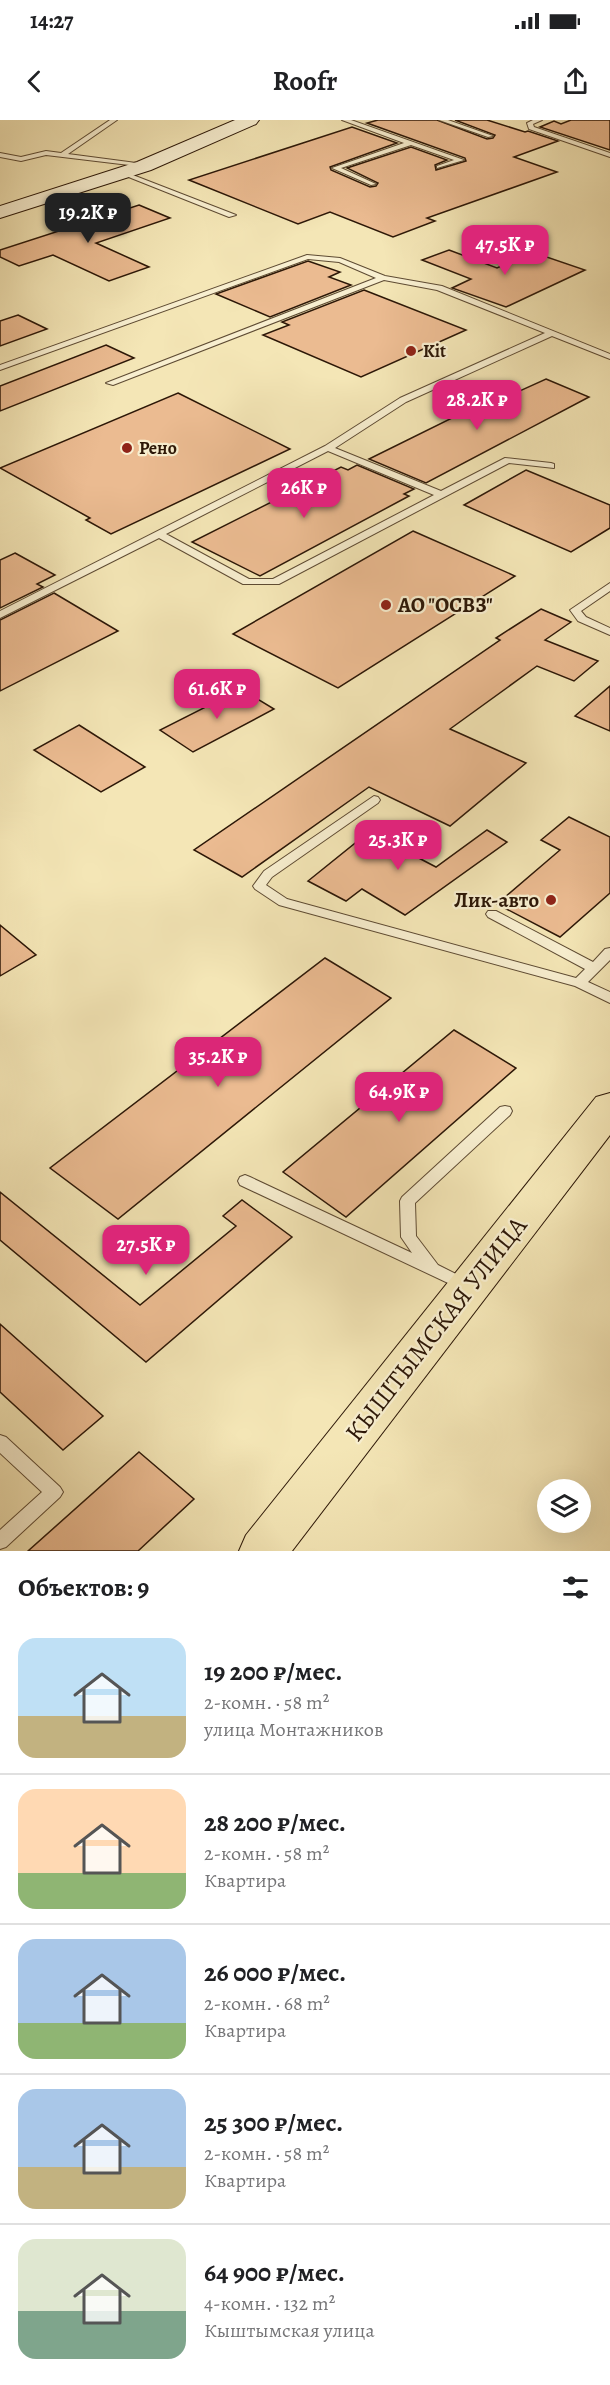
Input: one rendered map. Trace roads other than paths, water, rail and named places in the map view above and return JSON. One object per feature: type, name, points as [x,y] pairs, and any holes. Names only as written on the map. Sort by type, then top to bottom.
[{"type":"main road","name":"КЫШТЫМСКАЯ УЛИЦА","points":[[263,1551],[451,1278],[610,1107]]},
{"type":"street","points":[[0,212],[144,166],[250,120]]},
{"type":"lane","points":[[62,155],[114,120]]},
{"type":"lane","points":[[347,120],[461,160],[439,167]]},
{"type":"lane","points":[[442,120],[490,136]]},
{"type":"lane","points":[[539,120],[530,123],[531,128],[610,155]]},
{"type":"lane","points":[[373,184],[334,168],[410,143]]},
{"type":"lane","points":[[0,155],[21,159],[46,153],[144,166]]},
{"type":"lane","points":[[123,173],[232,215]]},
{"type":"lane","points":[[0,368],[307,257],[340,260],[382,278],[439,288],[610,357]]},
{"type":"lane","points":[[110,383],[382,278]]},
{"type":"lane","points":[[0,615],[328,448],[403,400],[550,334]]},
{"type":"lane","points":[[328,448],[442,495]]},
{"type":"lane","points":[[159,534],[247,582],[275,582],[508,460],[551,466]]},
{"type":"lane","points":[[610,586],[575,610],[582,619],[610,632]]},
{"type":"lane","points":[[374,800],[268,874],[259,886],[283,902],[579,983],[610,998]]},
{"type":"lane","points":[[492,914],[594,969]]},
{"type":"lane","points":[[579,983],[610,952]]},
{"type":"lane","points":[[451,1278],[409,1237],[407,1201],[505,1111]]},
{"type":"lane","points":[[245,1180],[451,1278]]},
{"type":"lane","points":[[0,1442],[54,1492],[0,1541]]},
{"type":"place","name":"Kit","points":[[411,351]]},
{"type":"place","name":"Рено","points":[[127,448]]},
{"type":"place","name":"АО \"ОСВЗ\"","points":[[386,605]]},
{"type":"place","name":"Лик-авто","points":[[551,900]]}]
